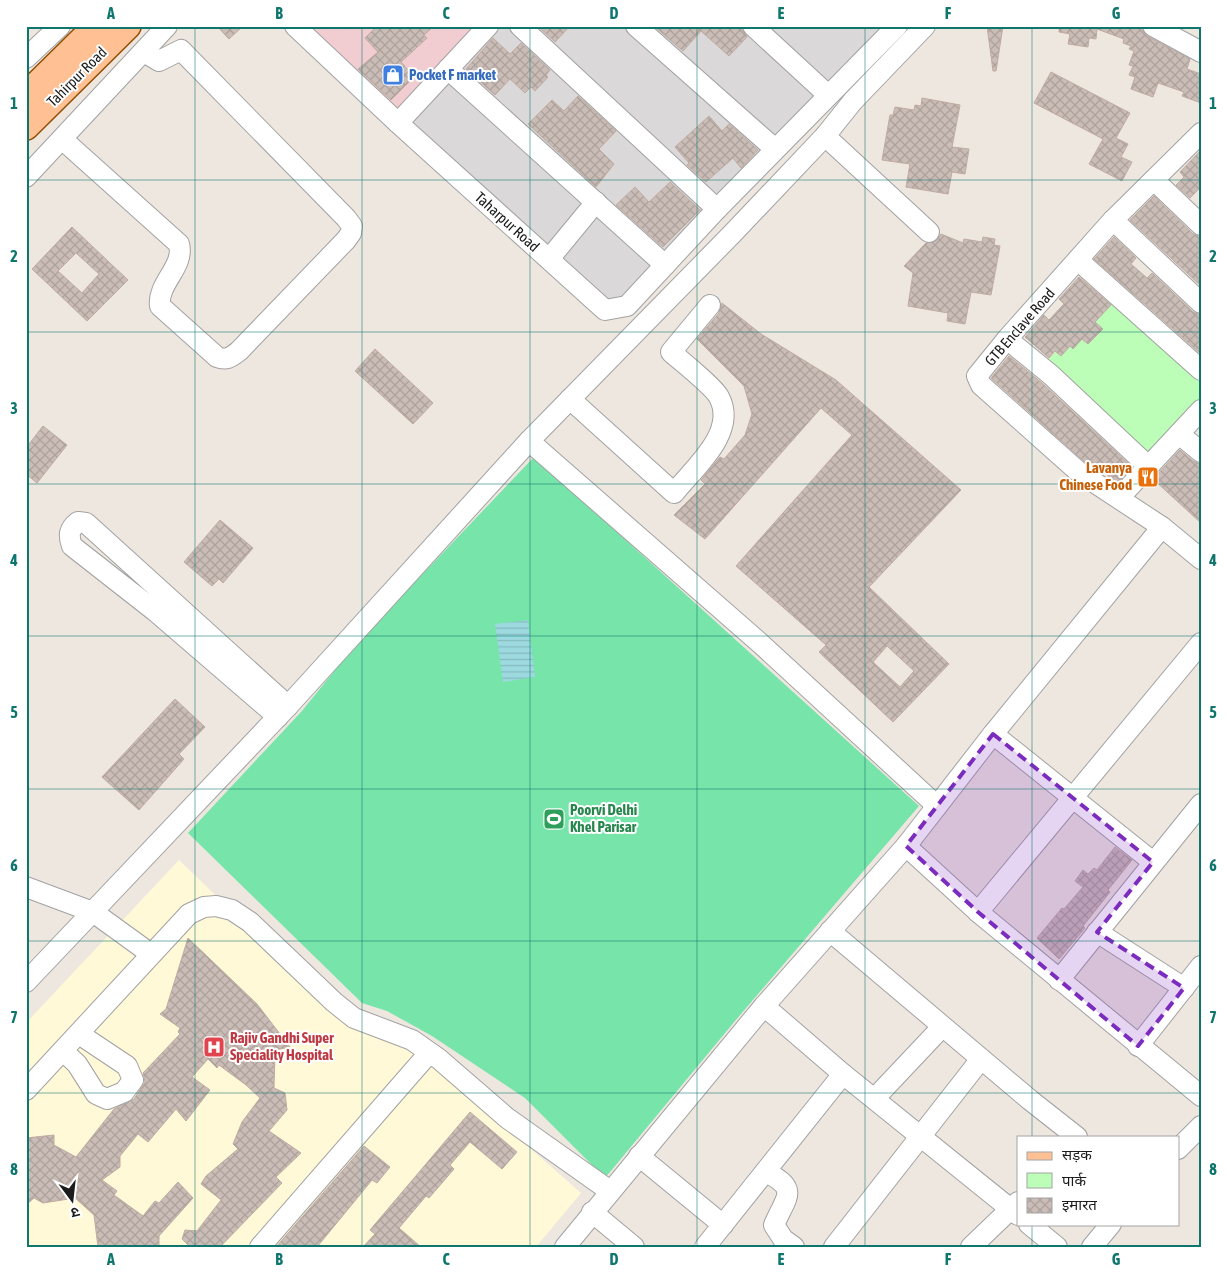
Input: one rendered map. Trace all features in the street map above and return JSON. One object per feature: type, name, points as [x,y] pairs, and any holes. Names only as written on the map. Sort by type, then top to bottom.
[{"type":"main road","name":"Tahirpur Road","points":[[29,88],[96,26]]},
{"type":"main road","name":"Tahirpur Road","points":[[26,127],[128,26]]},
{"type":"street","points":[[26,58],[60,26]]},
{"type":"street","points":[[26,176],[168,26]]},
{"type":"street","name":"Taharpur Road","points":[[296,26],[398,123],[605,310],[627,306],[717,209],[897,26]]},
{"type":"street","points":[[398,123],[488,26]]},
{"type":"street","points":[[520,26],[717,209]]},
{"type":"street","points":[[636,26],[775,149]]},
{"type":"street","points":[[753,26],[828,95]]},
{"type":"street","points":[[26,982],[283,711],[529,441],[825,136],[853,101],[925,26]]},
{"type":"street","points":[[1153,26],[1201,52]]},
{"type":"street","points":[[62,139],[179,244],[181,252],[179,261],[158,297],[160,306],[217,357],[223,359],[231,358],[239,351],[332,256],[351,233],[352,226],[346,218],[181,50],[159,61],[144,52]]},
{"type":"street","points":[[448,69],[665,265]]},
{"type":"street","name":"GTB Enclave Road","points":[[1201,133],[1113,220],[1007,339],[978,376],[981,385],[1080,473],[1162,527],[1201,559]]},
{"type":"street","points":[[825,136],[929,232]]},
{"type":"street","points":[[1154,180],[1201,225]]},
{"type":"street","points":[[549,260],[596,202]]},
{"type":"street","points":[[1113,220],[1201,303]]},
{"type":"street","points":[[1078,261],[1201,370]]},
{"type":"street","points":[[570,399],[674,492],[719,437],[724,417],[719,397],[671,352],[710,305]]},
{"type":"street","points":[[1007,339],[1051,375],[1149,467]]},
{"type":"street","points":[[1119,498],[1201,410]]},
{"type":"street","points":[[1179,434],[1201,452]]},
{"type":"street","points":[[529,441],[761,644],[937,806]]},
{"type":"street","points":[[78,522],[86,523],[283,711],[72,546],[68,536],[71,527],[78,522]]},
{"type":"street","points":[[564,1247],[764,1006],[906,846],[993,734],[1162,527]]},
{"type":"street","points":[[978,912],[1072,796],[1201,643]]},
{"type":"street","points":[[993,734],[1153,862]]},
{"type":"street","points":[[1059,980],[1201,804]]},
{"type":"street","points":[[906,846],[978,912],[1138,1046],[1201,1096]]},
{"type":"street","points":[[26,887],[93,912],[152,954]]},
{"type":"street","points":[[26,1090],[190,914],[204,907],[216,906],[232,910],[250,922],[334,1002],[354,1018],[412,1040],[429,1052],[507,1118],[610,1190]]},
{"type":"street","points":[[830,931],[1075,1136]]},
{"type":"street","points":[[1096,932],[1184,988]]},
{"type":"street","points":[[1138,1046],[1201,966]]},
{"type":"street","points":[[764,1006],[843,1074],[1016,1209],[971,1247]]},
{"type":"street","points":[[875,1098],[942,1026]]},
{"type":"street","points":[[63,1051],[77,1064],[96,1094],[107,1099],[124,1092],[133,1080],[126,1066],[79,1034]]},
{"type":"street","points":[[260,1247],[429,1052]]},
{"type":"street","points":[[834,1247],[981,1059]]},
{"type":"street","points":[[705,1247],[843,1074]]},
{"type":"street","points":[[1180,1147],[1201,1126]]},
{"type":"street","points":[[639,1156],[723,1225]]},
{"type":"street","points":[[766,1172],[783,1181],[786,1187],[786,1199],[774,1225],[776,1231],[783,1239],[794,1247]]},
{"type":"street","points":[[592,1212],[634,1247]]},
{"type":"street","points":[[1032,1226],[1057,1247]]},
{"type":"street","points":[[1092,1247],[1109,1226]]},
{"type":"highlighted area","points":[[993,734],[1153,862],[1097,932],[1184,988],[1138,1046],[978,912],[906,846]]},
{"type":"shaded area","name":"Pocket F market","points":[[290,26],[488,26],[398,123]]},
{"type":"shaded area","points":[[292,26],[887,26],[618,309]]},
{"type":"shaded area","name":"Rajiv Gandhi Super Speciality Hospital","points":[[179,860],[322,998],[366,1027],[439,1068],[581,1193],[536,1247],[26,1247],[26,1023]]},
{"type":"green space","points":[[1112,295],[1201,380],[1201,404],[1144,466],[1041,367]]},
{"type":"green space","name":"Poorvi Delhi Khel Parisar","points":[[534,457],[919,806],[735,1021],[605,1178],[525,1098],[432,1036],[387,1011],[362,1003],[188,833],[301,712],[358,642]]},
{"type":"water","points":[[528,620],[535,677],[503,682],[495,624]]},
{"type":"building","points":[[217,26],[243,26],[229,39]]},
{"type":"building","points":[[377,26],[434,26],[424,35],[427,38],[401,62],[414,77],[391,100],[358,69],[378,52],[365,38]]},
{"type":"building","points":[[542,26],[570,26],[555,42],[540,28]]},
{"type":"building","points":[[654,26],[741,26],[747,37],[729,56],[701,31],[683,51]]},
{"type":"building","points":[[987,26],[1003,26],[996,71],[993,71]]},
{"type":"building","points":[[1059,26],[1133,26],[1142,30],[1147,36],[1190,59],[1187,69],[1201,74],[1201,103],[1182,96],[1184,92],[1158,83],[1153,97],[1131,89],[1135,77],[1129,75],[1133,66],[1129,65],[1134,51],[1129,49],[1131,46],[1123,43],[1124,39],[1097,29],[1096,39],[1089,38],[1088,47],[1068,44],[1070,34],[1059,32]]},
{"type":"building","points":[[493,38],[510,54],[521,43],[550,70],[546,75],[548,77],[535,91],[531,87],[525,93],[510,79],[495,95],[466,69]]},
{"type":"building","points":[[1051,72],[1130,113],[1116,138],[1128,144],[1121,157],[1132,162],[1122,181],[1089,164],[1103,139],[1034,103]]},
{"type":"building","points":[[578,96],[616,131],[599,149],[614,164],[596,187],[528,124],[552,100],[564,111]]},
{"type":"building","points":[[922,98],[960,105],[952,147],[969,149],[965,174],[952,172],[948,194],[906,187],[910,164],[882,160],[890,115],[893,115],[895,107],[914,110],[915,105],[921,106]]},
{"type":"building","points":[[709,116],[722,131],[729,124],[758,150],[741,168],[733,158],[706,182],[687,165],[689,163],[675,147]]},
{"type":"building","points":[[1201,150],[1201,187],[1190,198],[1176,185],[1184,177],[1180,172]]},
{"type":"building","points":[[670,182],[700,210],[663,247],[616,205],[635,187],[649,202]]},
{"type":"building","points":[[1154,196],[1193,234],[1201,237],[1201,286],[1130,220]]},
{"type":"building","points":[[72,227],[128,280],[87,321],[32,269]],"holes":[[[76,253],[99,274],[82,293],[58,271]]]},
{"type":"building","points":[[941,234],[963,243],[964,239],[982,242],[983,237],[995,239],[994,245],[1000,246],[991,295],[971,292],[965,324],[947,321],[948,313],[908,306],[913,273],[904,266],[926,243],[937,240]]},
{"type":"building","points":[[1114,237],[1136,258],[1131,264],[1147,278],[1152,273],[1193,312],[1201,315],[1201,354],[1094,259]]},
{"type":"building","points":[[1079,277],[1111,305],[1095,322],[1103,329],[1088,344],[1082,339],[1073,349],[1070,346],[1061,356],[1055,351],[1049,358],[1025,337],[1044,315],[1049,320],[1064,304],[1059,299]]},
{"type":"building","points":[[722,303],[761,334],[836,380],[961,490],[869,587],[949,664],[893,722],[819,652],[826,645],[736,566],[852,435],[821,408],[705,539],[674,515],[705,484],[701,480],[720,457],[724,459],[745,435],[752,414],[744,386],[697,339],[719,313]],"holes":[[[887,646],[914,671],[900,687],[873,662]]]},
{"type":"building","points":[[375,349],[433,403],[413,424],[355,371]]},
{"type":"building","points":[[1009,356],[1043,384],[1132,467],[1117,483],[1090,461],[1087,464],[991,378]]},
{"type":"building","points":[[43,426],[67,445],[37,483],[26,474],[26,448]]},
{"type":"building","points":[[1180,450],[1193,461],[1201,464],[1201,523],[1153,479]]},
{"type":"building","points":[[220,520],[253,548],[223,583],[219,579],[212,586],[184,562]]},
{"type":"building","points":[[175,699],[205,727],[179,754],[184,759],[139,810],[102,777]]},
{"type":"building","points":[[1115,847],[1132,860],[1083,926],[1085,928],[1059,959],[1037,938],[1062,908],[1064,909],[1083,887],[1075,881],[1083,870],[1088,874],[1094,868],[1097,870]]},
{"type":"building","points":[[188,938],[257,1004],[290,1047],[275,1050],[274,1088],[285,1093],[287,1110],[269,1131],[301,1153],[276,1177],[282,1183],[220,1247],[190,1247],[182,1239],[185,1230],[197,1231],[221,1200],[201,1184],[206,1176],[238,1149],[233,1144],[242,1122],[260,1098],[246,1085],[219,1065],[217,1068],[208,1059],[192,1077],[210,1090],[186,1121],[176,1109],[148,1142],[138,1134],[120,1156],[120,1167],[102,1180],[117,1191],[114,1195],[143,1216],[155,1201],[159,1203],[178,1182],[193,1198],[159,1236],[159,1247],[98,1247],[94,1215],[75,1198],[43,1203],[34,1198],[26,1205],[26,1138],[54,1135],[54,1145],[76,1157],[114,1109],[134,1099],[145,1082],[143,1073],[180,1034],[178,1032],[180,1028],[160,1014],[166,1009]]},
{"type":"building","points":[[470,1112],[517,1152],[502,1169],[470,1142],[450,1165],[454,1169],[429,1198],[426,1196],[399,1228],[421,1247],[363,1247],[375,1234],[370,1230]]},
{"type":"building","points":[[364,1146],[390,1167],[377,1183],[372,1180],[317,1247],[276,1247]]},
{"type":"place","name":"Pocket F market","points":[[393,75]]},
{"type":"place","name":"Lavanya Chinese Food","points":[[1148,477]]},
{"type":"place","name":"Poorvi Delhi Khel Parisar","points":[[554,819]]},
{"type":"place","name":"Rajiv Gandhi Super Speciality Hospital","points":[[214,1047]]}]
